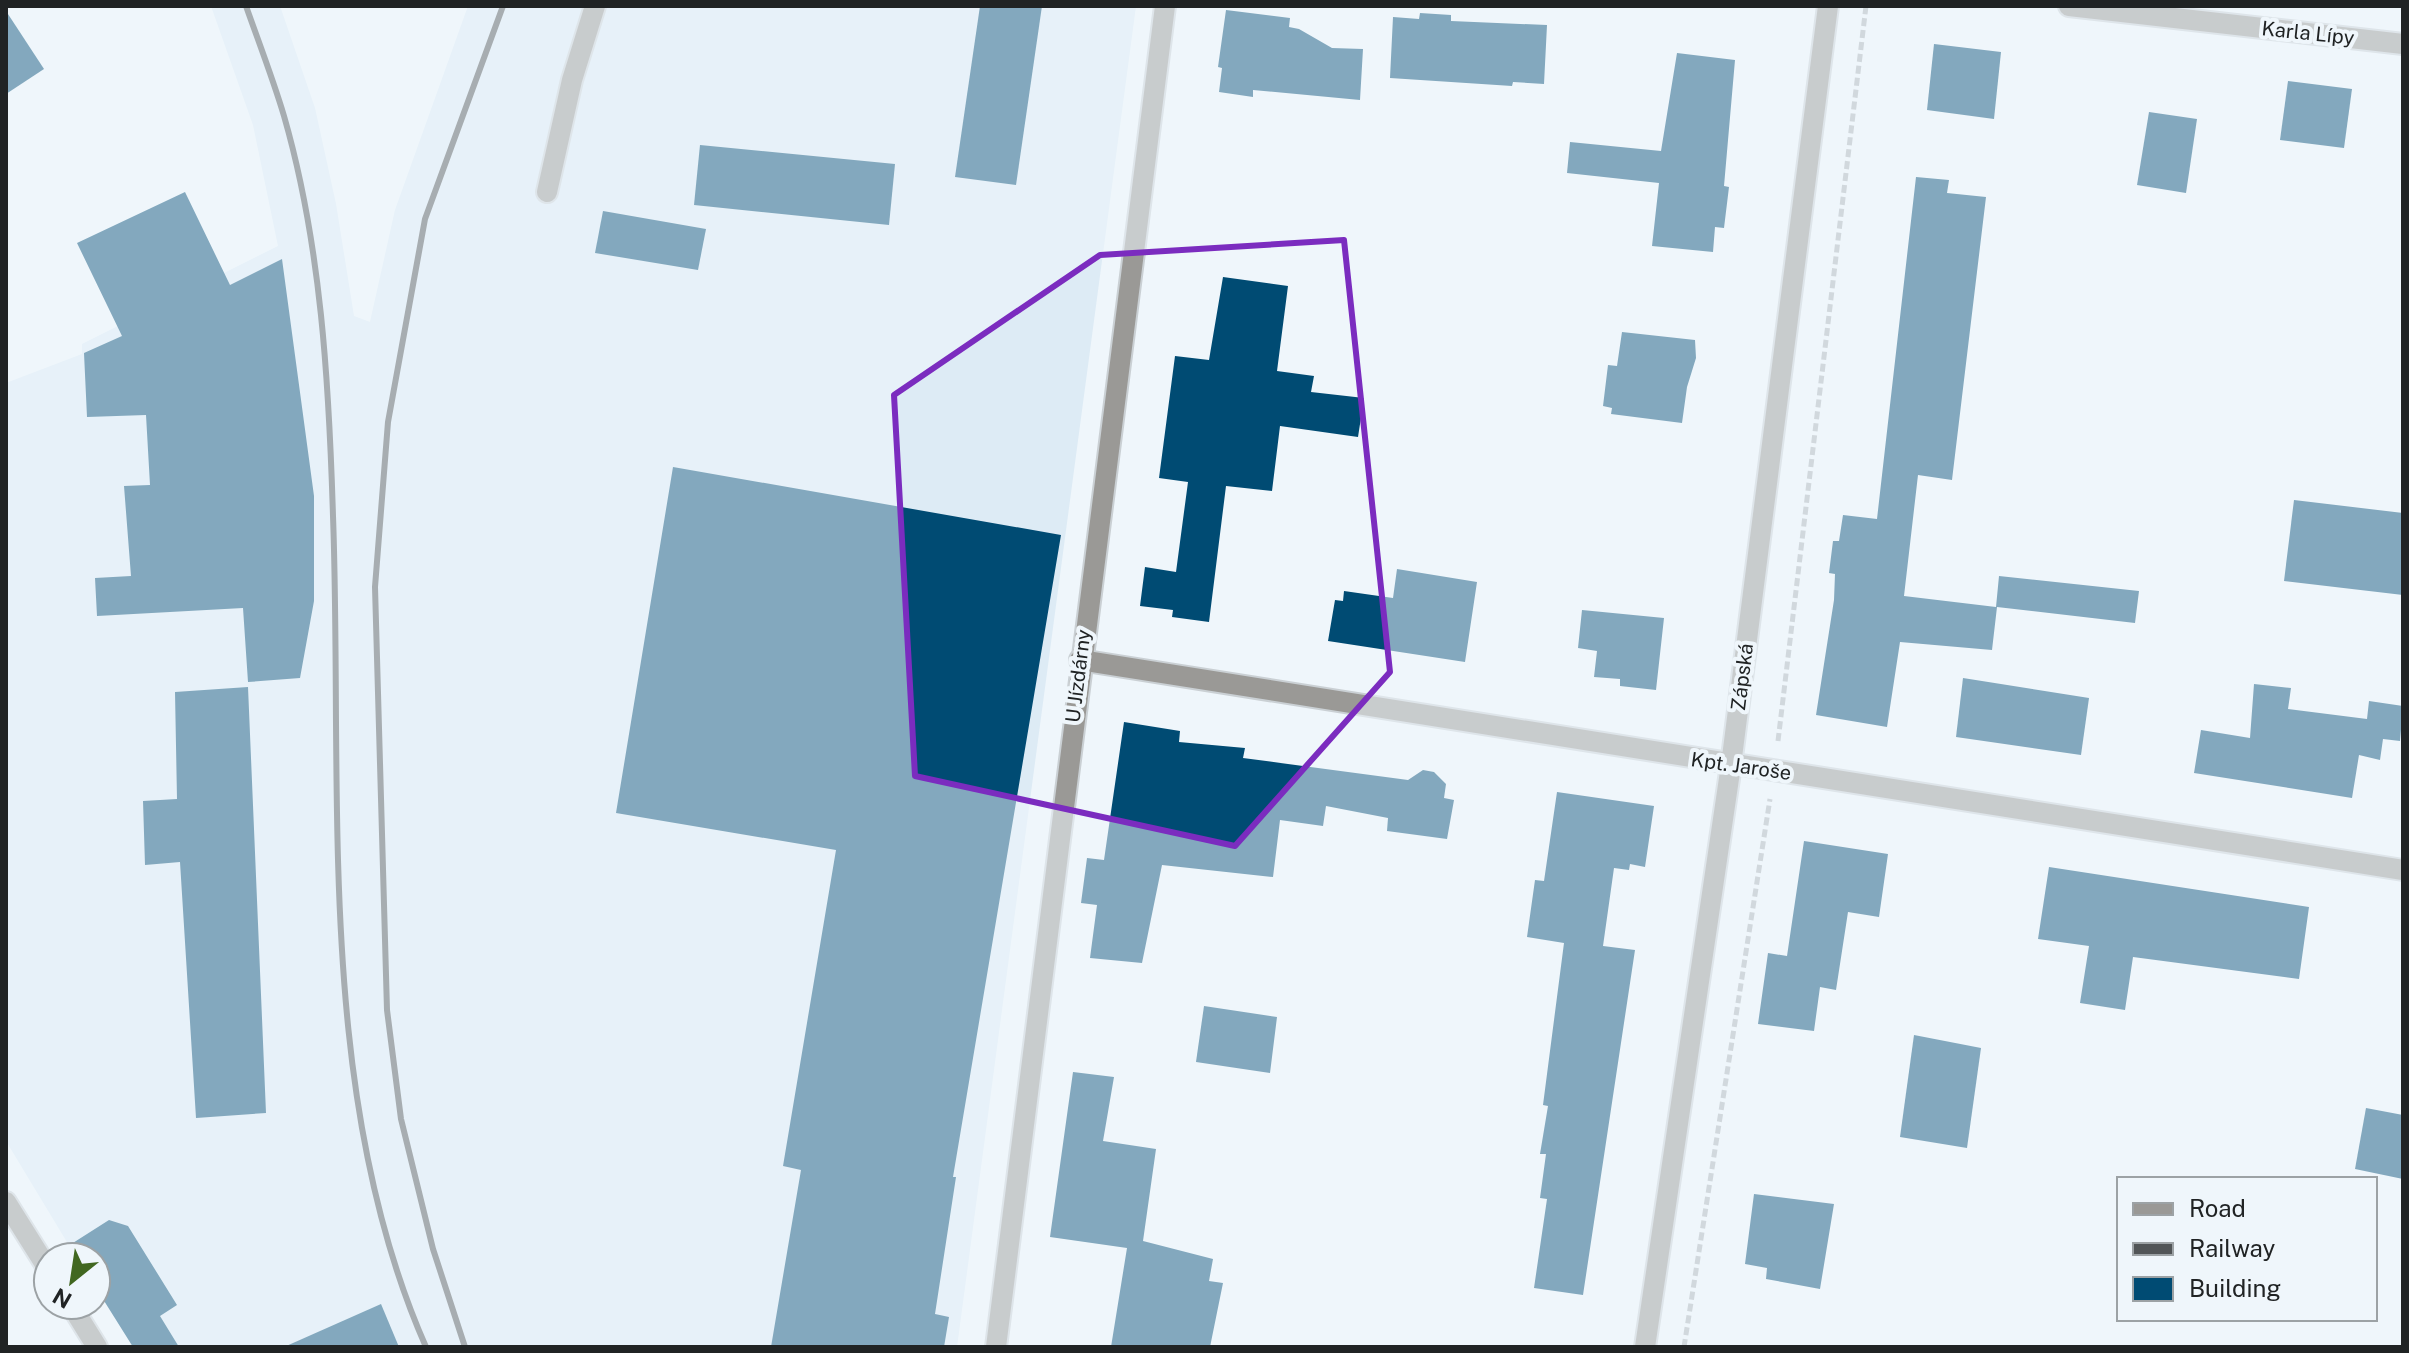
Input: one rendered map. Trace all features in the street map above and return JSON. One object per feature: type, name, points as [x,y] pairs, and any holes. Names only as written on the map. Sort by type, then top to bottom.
[{"type":"street","points":[[547,192],[572,80],[595,6]]},
{"type":"street","name":"U Jízdárny","points":[[996,1347],[1080,660],[1165,6]]},
{"type":"street","name":"Zápská","points":[[1645,1347],[1731,765],[1828,6]]},
{"type":"street","name":"Karla Lípy","points":[[2069,6],[2403,44]]},
{"type":"street","name":"Kpt. Jaroše","points":[[1080,660],[2403,870]]},
{"type":"street","points":[[6,1202],[32,1243]]},
{"type":"street","points":[[81,1321],[97,1347]]},
{"type":"path","points":[[1684,1347],[1774,771],[1866,6]]},
{"type":"highlighted area","points":[[1344,240],[1390,672],[1235,846],[915,776],[894,395],[1100,255]]},
{"type":"shaded area","points":[[211,6],[280,6],[315,108],[336,204],[354,316],[370,322],[395,210],[468,6],[1136,6],[957,1347],[133,1347],[112,1314],[112,1241],[66,1241],[6,1141],[6,383],[82,354],[82,344],[278,246],[253,125]]},
{"type":"building","points":[[980,6],[1042,6],[1016,185],[955,177]]},
{"type":"building","points":[[1226,10],[1290,18],[1289,27],[1299,29],[1332,48],[1363,49],[1360,100],[1253,90],[1253,97],[1219,92],[1222,68],[1218,67]]},
{"type":"building","points":[[6,11],[44,69],[6,94]]},
{"type":"building","points":[[1420,13],[1451,15],[1451,21],[1547,25],[1544,84],[1513,82],[1512,86],[1390,78],[1393,17],[1419,19]]},
{"type":"building","points":[[1934,44],[2001,52],[1994,119],[1927,110]]},
{"type":"building","points":[[1677,53],[1735,60],[1724,186],[1729,187],[1724,228],[1715,227],[1713,252],[1652,246],[1659,183],[1567,173],[1570,142],[1661,151]]},
{"type":"building","points":[[2288,81],[2352,89],[2344,148],[2280,140]]},
{"type":"building","points":[[2149,112],[2197,119],[2186,193],[2137,185]]},
{"type":"building","points":[[700,145],[895,164],[889,225],[694,205]]},
{"type":"building","points":[[1916,177],[1949,180],[1947,193],[1986,197],[1952,480],[1918,475],[1904,596],[1996,607],[1999,576],[2139,591],[2135,623],[1997,607],[1992,650],[1900,642],[1887,727],[1816,715],[1834,600],[1835,574],[1829,573],[1833,541],[1839,541],[1843,515],[1877,519]]},
{"type":"building","points":[[185,192],[230,285],[282,259],[314,496],[314,601],[300,678],[248,682],[243,608],[97,616],[95,578],[131,576],[124,486],[150,485],[146,415],[87,417],[84,353],[122,336],[77,243]]},
{"type":"building","points":[[603,211],[706,229],[698,270],[595,253]]},
{"type":"building","points":[[1223,277],[1288,286],[1277,371],[1314,376],[1311,392],[1364,398],[1358,437],[1280,426],[1272,491],[1226,486],[1209,622],[1172,617],[1173,610],[1140,606],[1145,567],[1176,572],[1188,482],[1159,478],[1175,356],[1209,360]]},
{"type":"building","points":[[1622,332],[1695,340],[1696,358],[1687,387],[1682,423],[1611,414],[1612,408],[1603,406],[1608,365],[1617,366]]},
{"type":"building","points":[[673,467],[1061,535],[953,1177],[956,1177],[935,1314],[949,1317],[944,1347],[771,1347],[801,1170],[783,1166],[836,850],[616,813]]},
{"type":"building","points":[[2294,500],[2403,513],[2403,595],[2284,581]]},
{"type":"building","points":[[1397,569],[1477,582],[1465,662],[1328,641],[1335,600],[1343,601],[1344,591],[1393,598]]},
{"type":"building","points":[[1582,610],[1664,618],[1656,690],[1620,686],[1620,679],[1594,677],[1597,651],[1578,648]]},
{"type":"building","points":[[1963,678],[2089,698],[2081,755],[1956,737]]},
{"type":"building","points":[[2254,684],[2291,688],[2288,709],[2367,719],[2369,701],[2403,706],[2400,741],[2383,739],[2380,760],[2359,755],[2352,798],[2194,773],[2201,730],[2250,738]]},
{"type":"building","points":[[248,687],[266,1113],[196,1118],[180,862],[145,865],[143,801],[177,799],[175,692]]},
{"type":"building","points":[[1124,722],[1180,731],[1179,742],[1245,748],[1243,758],[1408,780],[1423,770],[1434,772],[1446,784],[1444,798],[1454,800],[1447,839],[1387,831],[1388,818],[1326,806],[1323,826],[1280,820],[1273,877],[1162,865],[1142,963],[1090,958],[1097,905],[1081,903],[1087,858],[1104,860]]},
{"type":"building","points":[[1557,792],[1654,806],[1645,867],[1630,864],[1629,870],[1614,868],[1603,946],[1635,950],[1583,1295],[1534,1288],[1547,1199],[1540,1198],[1546,1154],[1540,1154],[1548,1106],[1543,1105],[1564,943],[1527,937],[1535,880],[1544,881]]},
{"type":"building","points":[[1804,841],[1888,854],[1879,917],[1848,912],[1836,990],[1820,987],[1814,1031],[1758,1024],[1768,953],[1787,956]]},
{"type":"building","points":[[2049,867],[2309,907],[2299,979],[2133,957],[2125,1010],[2080,1003],[2089,946],[2038,939]]},
{"type":"building","points":[[1204,1006],[1277,1017],[1270,1073],[1196,1062]]},
{"type":"building","points":[[1914,1035],[1981,1048],[1967,1148],[1900,1137]]},
{"type":"building","points":[[1073,1072],[1114,1077],[1103,1141],[1156,1149],[1143,1241],[1213,1259],[1209,1281],[1223,1283],[1210,1347],[1111,1347],[1127,1248],[1050,1237]]},
{"type":"building","points":[[2366,1108],[2403,1115],[2403,1179],[2355,1169]]},
{"type":"building","points":[[1754,1194],[1834,1204],[1820,1289],[1766,1279],[1767,1268],[1745,1264]]},
{"type":"building","points":[[109,1220],[128,1226],[177,1305],[160,1316],[179,1347],[133,1347],[112,1314],[112,1241],[76,1241]]},
{"type":"building","points":[[381,1304],[399,1347],[284,1347]]},
{"type":"railway","points":[[246,6],[280,102],[297,164],[321,314],[333,516],[341,938],[350,1044],[366,1148],[390,1250],[426,1347]]},
{"type":"railway","points":[[465,1347],[433,1249],[401,1119],[387,1010],[375,587],[388,422],[425,219],[503,6]]}]
